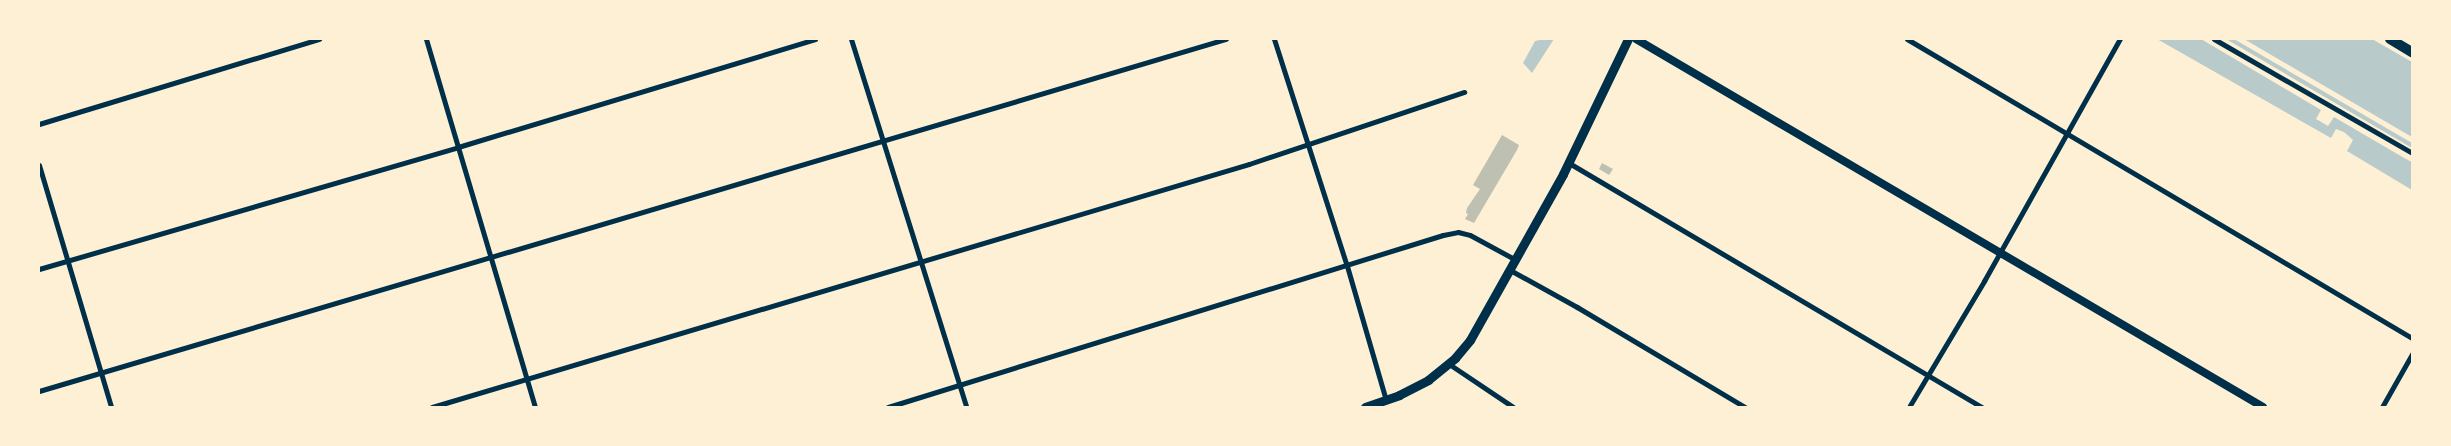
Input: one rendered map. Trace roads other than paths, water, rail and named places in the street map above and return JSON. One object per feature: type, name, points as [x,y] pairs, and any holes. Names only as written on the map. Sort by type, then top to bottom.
[{"type":"main road","points":[[1364,407],[1386,400],[1420,385],[1449,364],[1475,334],[1569,163],[1628,39]]},
{"type":"main road","points":[[2390,39],[2412,52]]},
{"type":"street","points":[[39,124],[319,39]]},
{"type":"street","points":[[426,39],[535,407]]},
{"type":"street","points":[[39,269],[458,147],[815,39]]},
{"type":"street","points":[[850,39],[966,407]]},
{"type":"street","points":[[39,391],[1226,39]]},
{"type":"street","points":[[1274,39],[1347,266],[1386,400]]},
{"type":"street","points":[[1636,39],[2264,407]]},
{"type":"street","points":[[1907,39],[2412,338]]},
{"type":"street","points":[[1909,407],[2000,253],[2065,134],[2120,39]]},
{"type":"street","points":[[2214,39],[2412,153]]},
{"type":"street","points":[[432,407],[1249,164],[1464,92]]},
{"type":"street","points":[[1569,163],[1982,407]]},
{"type":"street","points":[[39,165],[111,407]]},
{"type":"street","points":[[888,407],[1453,232],[1474,236],[1516,260]]},
{"type":"street","points":[[1510,270],[1577,307],[1746,407]]},
{"type":"street","points":[[2382,407],[2412,354]]},
{"type":"street","points":[[1449,364],[1513,407]]}]
